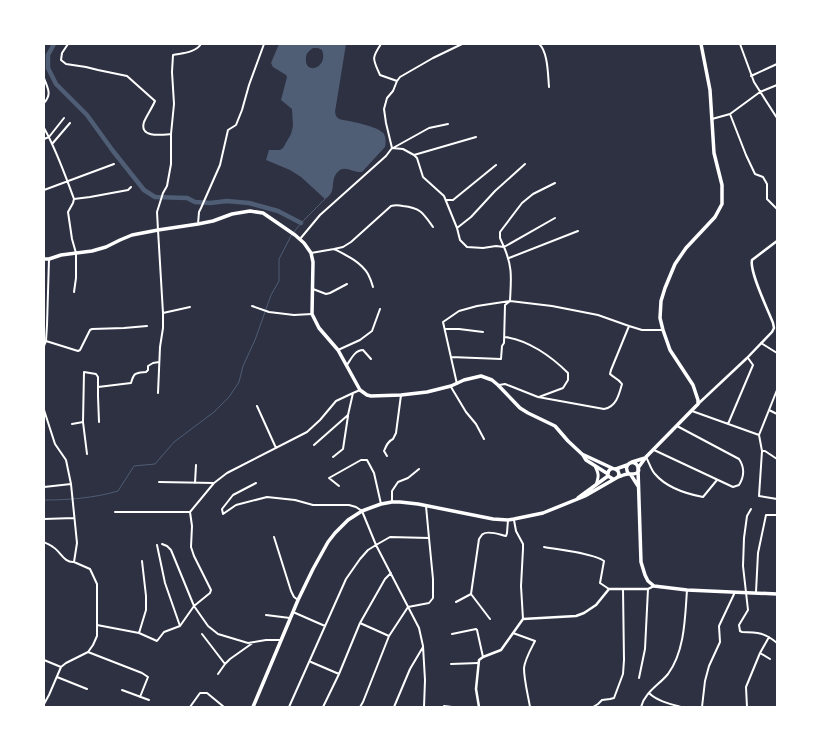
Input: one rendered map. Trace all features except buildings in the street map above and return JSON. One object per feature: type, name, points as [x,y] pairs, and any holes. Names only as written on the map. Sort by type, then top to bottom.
[{"type":"main road","points":[[253,707],[290,618],[313,569],[331,538],[348,520],[362,511],[381,504],[392,502],[409,502],[493,519],[508,520],[543,513],[585,496],[613,479],[635,474],[646,457],[698,404],[693,385],[670,350],[660,318],[661,302],[675,264],[686,248],[715,217],[722,204],[722,185],[714,153],[710,90],[701,44]]},
{"type":"main road","points":[[44,259],[92,251],[106,247],[132,235],[213,221],[232,214],[250,210],[263,213],[300,239],[311,253],[313,262],[312,314],[318,328],[338,350],[360,390],[371,396],[427,392],[481,376],[492,380],[520,408],[555,426],[586,460],[613,479]]},
{"type":"main road","points":[[582,455],[614,468],[618,471],[618,477]]},
{"type":"main road","points":[[578,499],[608,475],[609,470],[627,465],[646,457]]},
{"type":"main road","points":[[632,462],[637,465],[638,468],[641,562],[648,581],[654,586],[687,590],[777,594]]},
{"type":"main road","points":[[627,465],[626,471],[630,474],[639,487]]},
{"type":"main road","points":[[594,466],[599,473],[596,485]]},
{"type":"street","points":[[68,44],[62,53],[61,60],[66,64],[127,76],[155,101],[144,122],[144,129],[146,132],[156,135],[171,134]]},
{"type":"street","points":[[158,393],[163,313],[158,212],[163,193],[167,186],[171,164],[171,134],[174,104],[172,72],[173,55],[194,50],[201,44]]},
{"type":"street","points":[[198,224],[199,212],[220,165],[228,130],[236,125],[264,44]]},
{"type":"street","points":[[381,44],[374,55],[374,62],[380,75],[397,81]]},
{"type":"street","points":[[392,148],[384,109],[387,98],[397,81],[400,77],[433,58],[462,44]]},
{"type":"street","points":[[539,44],[543,47],[546,58],[550,87]]},
{"type":"street","points":[[740,44],[751,76],[777,118]]},
{"type":"street","points":[[751,76],[777,64]]},
{"type":"street","points":[[44,78],[49,96],[44,103]]},
{"type":"street","points":[[712,119],[730,114],[760,92],[777,85]]},
{"type":"street","points":[[730,114],[755,174],[763,177],[767,184],[767,199],[777,209]]},
{"type":"street","points":[[44,139],[49,137],[64,118]]},
{"type":"street","points":[[52,144],[70,123]]},
{"type":"street","points":[[300,239],[320,215],[386,156],[392,148],[429,128],[448,124]]},
{"type":"street","points":[[44,128],[68,181],[74,199],[68,212],[68,220],[76,253],[76,278],[74,292]]},
{"type":"street","points":[[414,155],[476,136]]},
{"type":"street","points":[[392,148],[403,149],[417,158],[423,177],[444,196],[457,228],[460,240],[467,246],[483,248],[496,246],[504,247],[555,218]]},
{"type":"street","points":[[44,190],[114,164]]},
{"type":"street","points":[[457,228],[471,217],[495,191],[526,164]]},
{"type":"street","points":[[446,200],[453,200],[496,165]]},
{"type":"street","points":[[510,302],[512,273],[509,258],[500,238],[500,232],[522,203],[533,194],[555,183]]},
{"type":"street","points":[[74,199],[128,190],[130,187]]},
{"type":"street","points":[[311,253],[343,247],[351,242],[391,206],[395,205],[415,207],[424,214],[433,227]]},
{"type":"street","points":[[509,258],[578,231]]},
{"type":"street","points":[[698,404],[748,358],[774,328],[774,323],[753,273],[751,264],[752,260],[777,241]]},
{"type":"street","points":[[334,249],[346,254],[361,265],[368,274],[373,287]]},
{"type":"street","points":[[44,346],[46,341],[45,314],[49,259]]},
{"type":"street","points":[[312,288],[326,294],[347,284]]},
{"type":"street","points":[[457,384],[443,322],[459,311],[477,306],[510,302],[552,306],[598,315],[642,330],[663,330]]},
{"type":"street","points":[[451,357],[501,359],[502,346],[505,337],[505,305],[510,302]]},
{"type":"street","points":[[252,306],[269,312],[294,315],[312,314]]},
{"type":"street","points":[[163,313],[190,307]]},
{"type":"street","points":[[338,350],[360,340],[372,331],[380,309]]},
{"type":"street","points":[[46,341],[80,350],[90,330],[92,329],[147,326]]},
{"type":"street","points":[[498,385],[505,384],[538,397],[604,409],[609,408],[614,404],[622,384],[610,374],[610,370],[629,326]]},
{"type":"street","points":[[445,329],[483,332]]},
{"type":"street","points":[[505,337],[516,338],[536,349],[560,365],[568,373],[568,380],[563,388],[538,397]]},
{"type":"street","points":[[762,343],[777,353]]},
{"type":"street","points":[[347,365],[360,350],[363,350],[371,359]]},
{"type":"street","points":[[728,424],[753,364],[748,358]]},
{"type":"street","points":[[98,387],[131,383],[133,376],[136,373],[146,372],[148,366],[153,363],[160,362]]},
{"type":"street","points":[[87,454],[83,422],[84,372],[96,374],[98,377],[99,422]]},
{"type":"street","points":[[451,386],[484,439]]},
{"type":"street","points":[[97,625],[139,633],[157,641],[164,632],[180,626],[194,606],[210,594],[211,590],[191,547],[192,526],[190,512],[214,483],[227,473],[307,432],[336,402],[360,390]]},
{"type":"street","points":[[777,391],[759,435],[762,450],[758,496],[777,499]]},
{"type":"street","points":[[333,457],[344,449],[348,415],[353,393]]},
{"type":"street","points":[[387,456],[384,451],[387,444],[393,439],[396,433],[401,395]]},
{"type":"street","points":[[257,406],[276,448]]},
{"type":"street","points":[[44,410],[55,444],[66,460],[71,484],[77,543],[74,562]]},
{"type":"street","points":[[691,410],[759,435]]},
{"type":"street","points":[[769,410],[777,414]]},
{"type":"street","points":[[314,445],[348,415]]},
{"type":"street","points":[[72,424],[83,422]]},
{"type":"street","points":[[654,450],[733,487],[739,485],[743,478],[744,471],[742,463],[735,456],[676,426]]},
{"type":"street","points":[[762,450],[777,459]]},
{"type":"street","points":[[646,457],[655,474],[668,485],[687,494],[703,497],[717,480]]},
{"type":"street","points":[[339,486],[329,478],[361,460],[367,460],[374,473],[381,504]]},
{"type":"street","points":[[195,483],[196,465]]},
{"type":"street","points":[[392,502],[392,491],[398,482],[408,478],[419,469]]},
{"type":"street","points":[[159,482],[214,483]]},
{"type":"street","points":[[256,483],[233,495],[222,509],[223,514],[236,505],[267,497],[295,500],[313,505],[349,505],[362,511],[376,545],[419,628],[423,646],[425,680],[424,707]]},
{"type":"street","points":[[44,487],[71,484]]},
{"type":"street","points":[[360,707],[389,636],[408,607],[429,603],[433,598],[433,579],[426,505]]},
{"type":"street","points":[[751,509],[747,516],[744,538],[743,566],[748,610],[739,625],[740,631],[757,632],[769,636],[777,643]]},
{"type":"street","points":[[115,512],[190,512]]},
{"type":"street","points":[[756,593],[758,553],[766,515],[777,515]]},
{"type":"street","points":[[44,519],[74,518]]},
{"type":"street","points":[[479,707],[476,689],[479,660],[501,650],[523,619],[521,586],[523,544],[516,531],[514,519]]},
{"type":"street","points":[[490,619],[472,594],[479,539],[482,534],[485,533],[495,533],[506,536],[508,520]]},
{"type":"street","points":[[274,537],[291,591],[298,600]]},
{"type":"street","points":[[290,707],[346,579],[360,559],[368,550],[390,537],[429,538]]},
{"type":"street","points":[[44,542],[53,547],[67,561],[74,562],[90,569],[97,584],[97,636],[88,652],[61,667],[44,704]]},
{"type":"street","points":[[162,544],[171,550],[194,606],[208,626],[218,634],[248,643],[266,640],[281,640]]},
{"type":"street","points":[[157,545],[165,583],[180,626]]},
{"type":"street","points":[[544,547],[601,559],[604,561],[600,583],[609,589],[648,588],[654,586]]},
{"type":"street","points":[[139,633],[146,610],[142,561]]},
{"type":"street","points":[[323,707],[339,674],[360,623],[385,579],[391,573]]},
{"type":"street","points":[[640,678],[645,649],[648,588]]},
{"type":"street","points":[[523,619],[576,616],[584,613],[596,605],[609,589]]},
{"type":"street","points":[[593,707],[602,700],[610,700],[614,698],[622,674],[624,660],[623,589]]},
{"type":"street","points":[[641,707],[643,701],[668,674],[676,660],[683,637],[687,590]]},
{"type":"street","points":[[702,707],[705,681],[709,666],[720,642],[719,626],[735,592]]},
{"type":"street","points":[[456,602],[472,594]]},
{"type":"street","points":[[293,612],[325,626]]},
{"type":"street","points":[[266,615],[290,618]]},
{"type":"street","points":[[360,623],[389,636]]},
{"type":"street","points":[[452,634],[476,629],[483,657]]},
{"type":"street","points":[[513,633],[535,640],[524,668],[530,707]]},
{"type":"street","points":[[202,634],[225,664]]},
{"type":"street","points":[[747,707],[746,687],[760,653],[769,636]]},
{"type":"street","points":[[218,674],[230,659],[255,642]]},
{"type":"street","points":[[394,707],[410,670],[423,646]]},
{"type":"street","points":[[88,652],[142,673],[148,677],[140,697]]},
{"type":"street","points":[[760,653],[770,659]]},
{"type":"street","points":[[44,660],[61,667]]},
{"type":"street","points":[[310,662],[339,674]]},
{"type":"street","points":[[451,664],[478,663]]},
{"type":"street","points":[[57,678],[87,689]]},
{"type":"street","points":[[122,690],[149,700]]},
{"type":"street","points":[[190,707],[200,693],[206,693],[224,707]]},
{"type":"street","points":[[649,693],[652,696],[681,707]]},
{"type":"street","points":[[444,706],[452,707]]},
{"type":"water","points":[[279,44],[346,44],[335,112],[336,116],[339,119],[363,124],[381,131],[385,136],[385,147],[362,172],[342,169],[336,174],[331,193],[325,199],[301,177],[290,170],[266,160],[269,150],[280,150],[283,148],[291,134],[293,126],[292,109],[281,100],[287,77],[273,67],[271,63]],"holes":[[[313,48],[322,50],[322,61],[316,68],[309,67],[306,64],[307,53]]]},
{"type":"waterway","points":[[54,44],[48,55],[48,68],[56,84],[87,115],[144,190],[155,197],[187,198],[195,202],[210,203],[227,201],[249,203],[278,211],[301,223]]},
{"type":"waterway","points":[[294,232],[325,199]]},
{"type":"waterway","points":[[44,500],[81,498],[118,491],[134,466],[155,464],[174,442],[214,412],[229,397],[239,382],[243,366],[255,340],[271,295],[279,281],[279,259],[292,234]]}]
